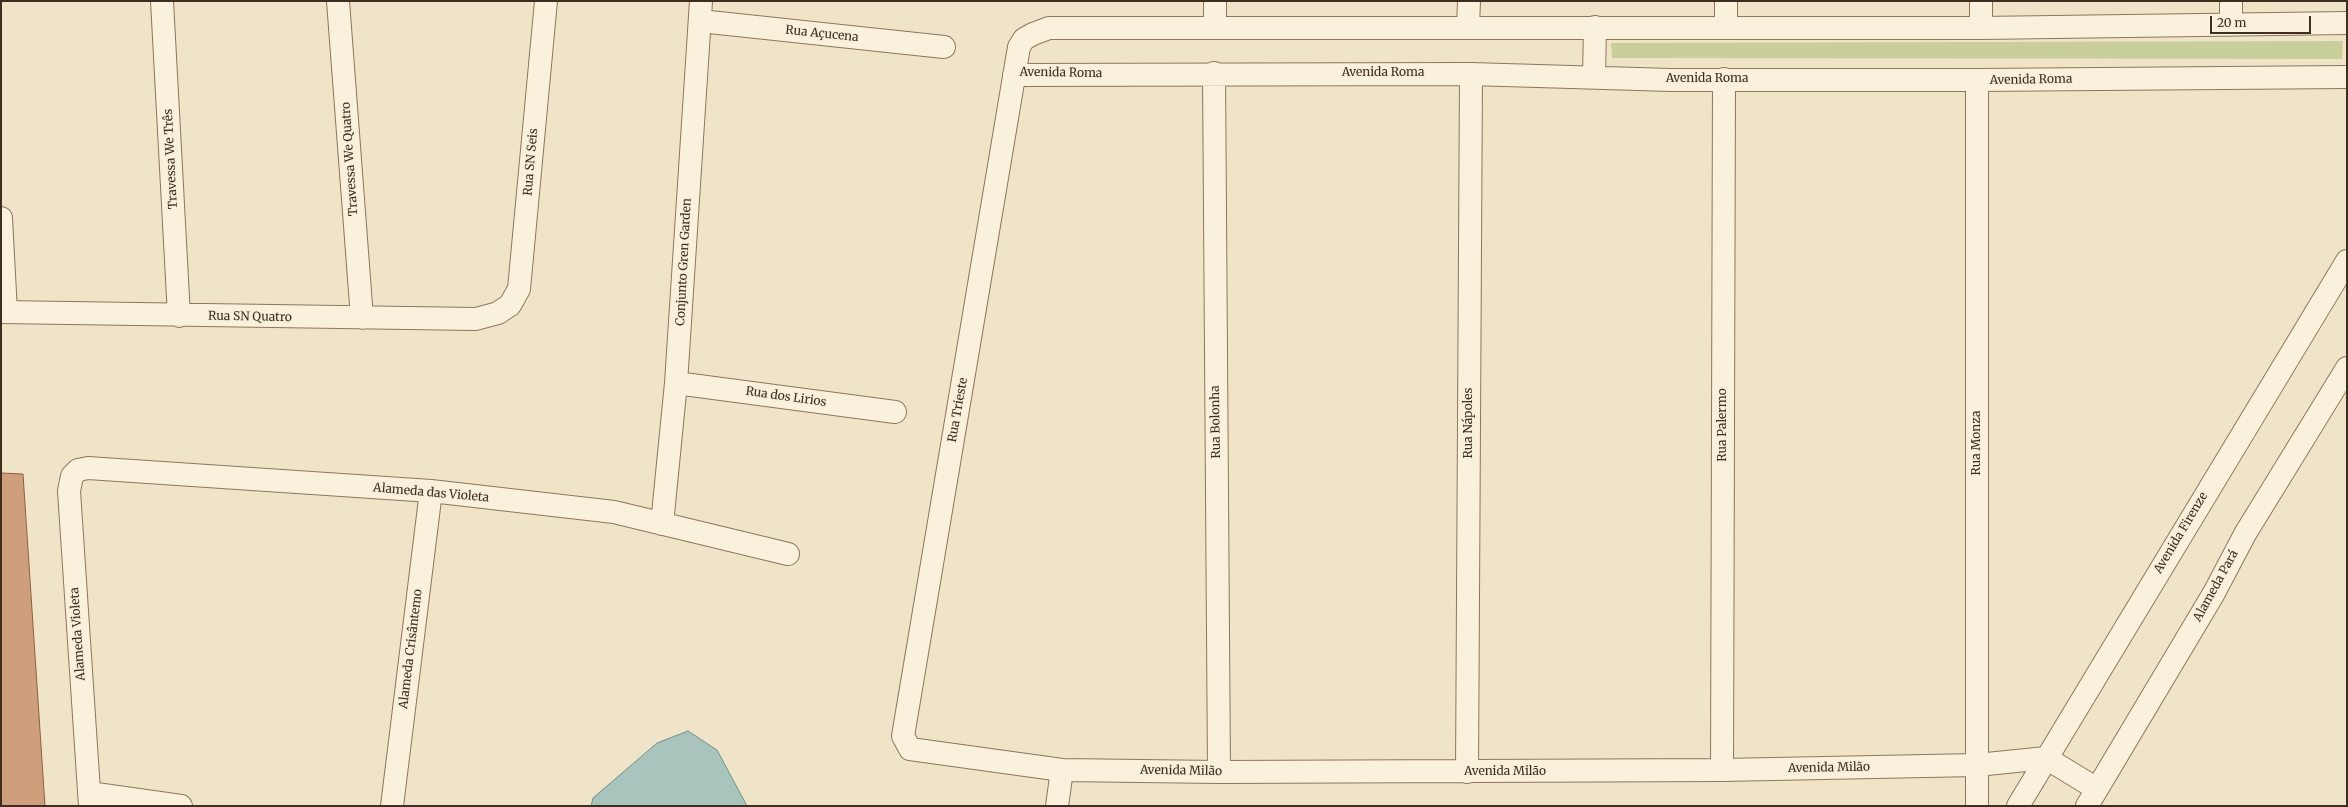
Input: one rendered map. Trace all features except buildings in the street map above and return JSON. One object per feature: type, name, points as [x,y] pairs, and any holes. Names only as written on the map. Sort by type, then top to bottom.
[{"type":"street","name":"Travessa We Três","points":[[162,1],[179,316]]},
{"type":"street","name":"Travessa We Quatro","points":[[338,1],[362,318]]},
{"type":"street","name":"Rua SN Seis","points":[[498,313],[510,305],[519,289],[546,1]]},
{"type":"street","points":[[1215,1],[1215,28]]},
{"type":"street","points":[[1468,28],[1469,1]]},
{"type":"street","points":[[1726,1],[1726,27]]},
{"type":"street","points":[[1981,1],[1981,28]]},
{"type":"street","points":[[2231,1],[2231,25]]},
{"type":"street","name":"Rua Açucena","points":[[701,11],[944,47]]},
{"type":"street","name":"Conjunto Gren Garden","points":[[662,524],[676,383],[701,11]]},
{"type":"street","name":"Avenida Roma","points":[[2347,23],[1981,28],[1049,28],[1032,34],[1024,39],[1019,47],[1014,75],[1214,73],[1471,74],[1724,79],[1977,80],[2347,77]]},
{"type":"street","points":[[1594,77],[1595,27]]},
{"type":"street","name":"Rua Bolonha","points":[[1214,73],[1219,772]]},
{"type":"street","name":"Rua Nápoles","points":[[1467,772],[1471,74]]},
{"type":"street","name":"Rua Trieste","points":[[906,745],[903,736],[1014,75]]},
{"type":"street","name":"Rua Palermo","points":[[1722,770],[1724,79]]},
{"type":"street","name":"Rua Monza","points":[[1977,80],[1977,806]]},
{"type":"street","points":[[1,218],[4,312]]},
{"type":"street","name":"Avenida Firenze","points":[[2018,806],[2347,261]]},
{"type":"street","name":"Rua SN Quatro","points":[[4,312],[179,316],[476,319],[498,313]]},
{"type":"street","name":"Alameda Pará","points":[[2092,797],[2214,593],[2245,534],[2347,368]]},
{"type":"street","name":"Rua dos Lirios","points":[[676,383],[895,412]]},
{"type":"street","name":"Alameda das Violeta","points":[[72,476],[78,470],[88,468],[431,491],[614,512],[788,554]]},
{"type":"street","name":"Alameda Violeta","points":[[72,476],[69,491],[89,799]]},
{"type":"street","name":"Alameda Crisântemo","points":[[392,806],[431,491]]},
{"type":"street","name":"Avenida Milão","points":[[906,745],[915,751],[1062,770],[1219,772],[1722,770],[1977,765],[2046,758]]},
{"type":"street","points":[[2046,758],[2092,797]]},
{"type":"street","points":[[1056,806],[1062,770]]},
{"type":"street","points":[[89,799],[181,806]]},
{"type":"green space","points":[[2343,41],[2342,59],[1612,58],[1611,43]]},
{"type":"water","points":[[688,731],[717,750],[747,806],[591,806],[593,798],[657,743]]}]
